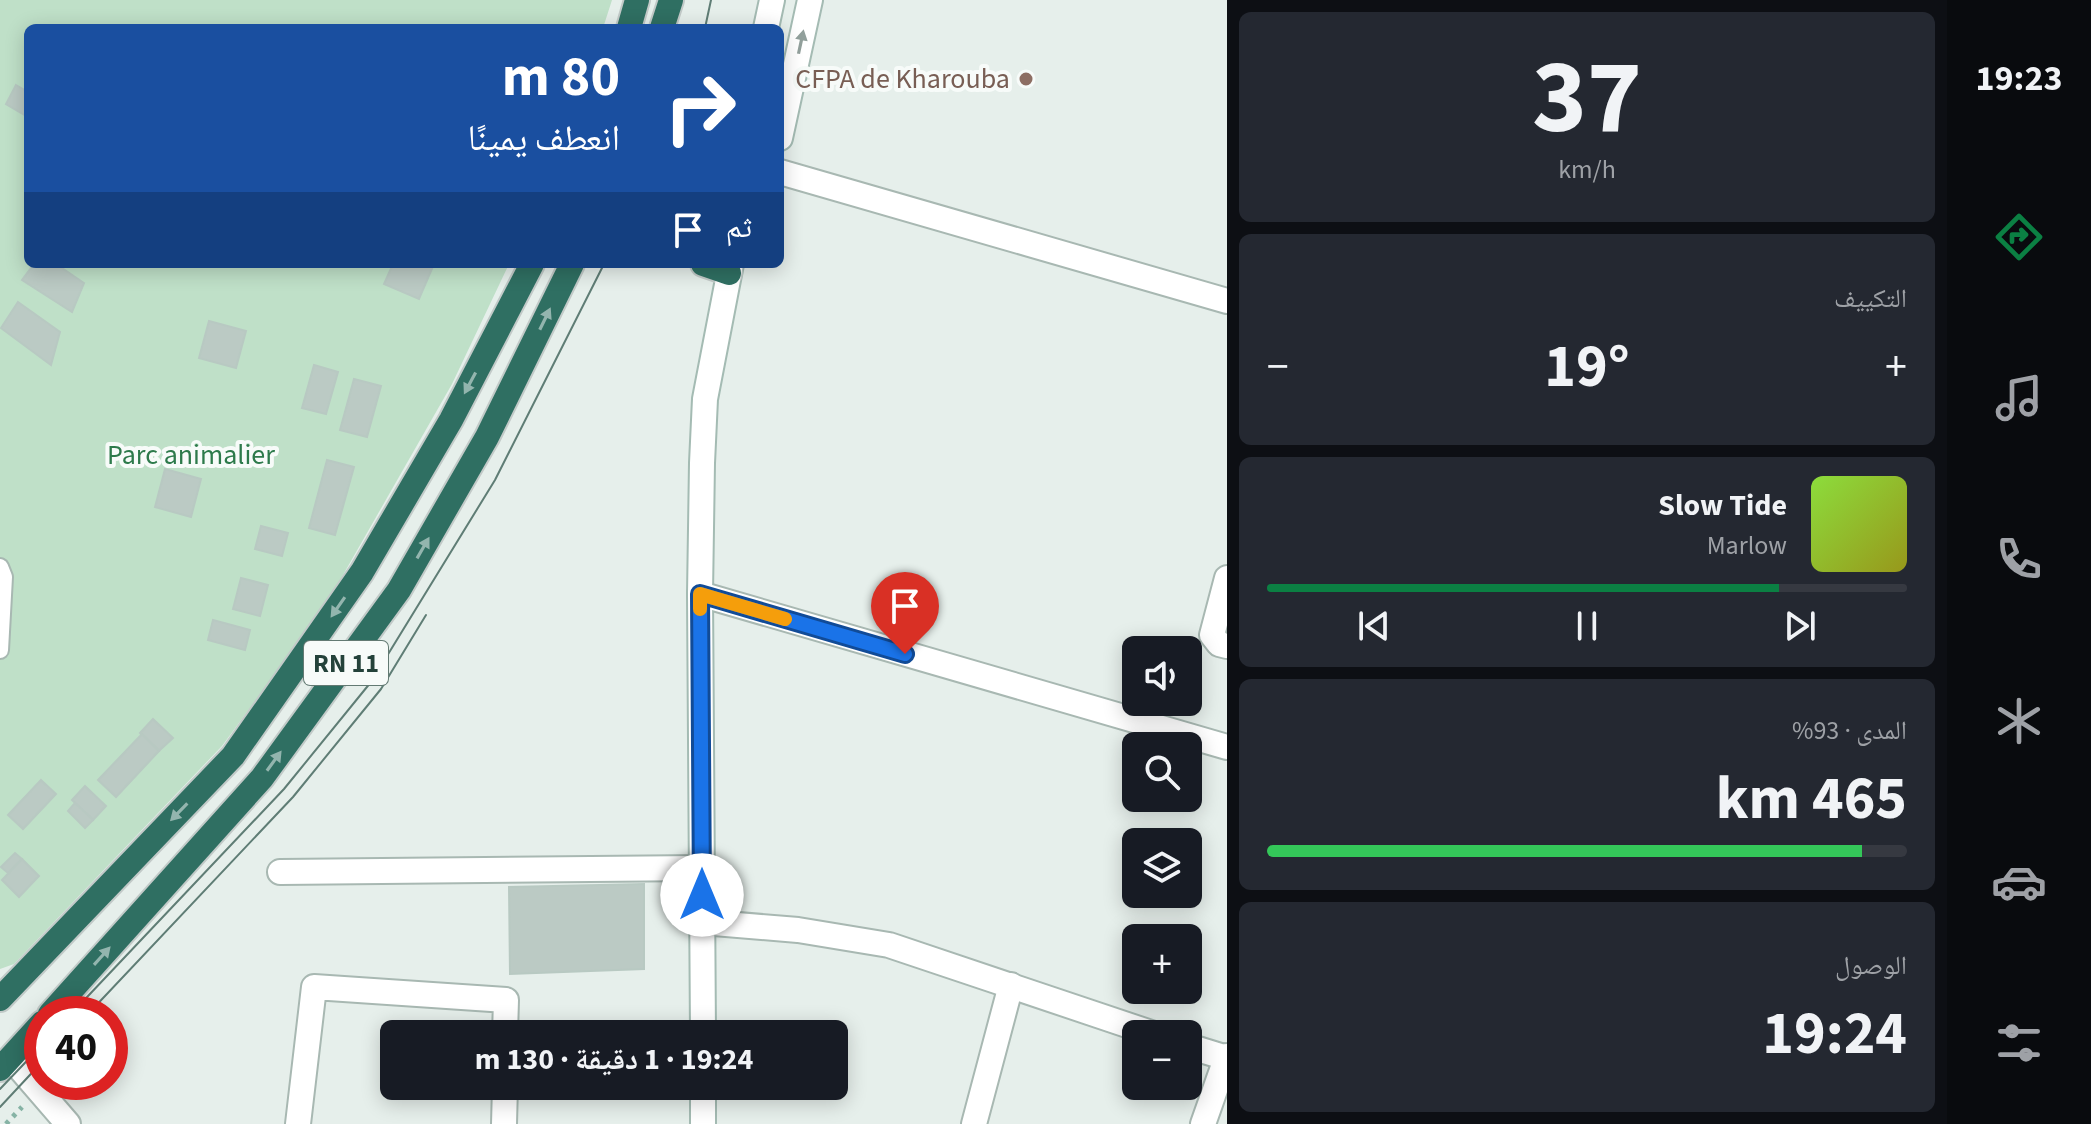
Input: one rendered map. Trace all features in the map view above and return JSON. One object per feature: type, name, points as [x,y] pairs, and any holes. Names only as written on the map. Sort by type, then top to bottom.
[{"type":"highway","points":[[630,24],[637,0]]},
{"type":"highway","points":[[663,24],[671,0]]},
{"type":"highway","name":"RN 11","points":[[0,999],[233,756],[362,572],[451,420],[530,268]]},
{"type":"highway","name":"RN 11","points":[[66,996],[262,778],[399,590],[487,437],[570,268]]},
{"type":"highway","points":[[5,1064],[24,1043]]},
{"type":"street","points":[[767,24],[772,0]]},
{"type":"street","points":[[784,120],[810,0]]},
{"type":"street","points":[[784,173],[1227,301]]},
{"type":"street","points":[[703,1020],[700,594],[705,399],[730,268]]},
{"type":"street","points":[[1227,578],[1212,635],[1219,644],[1227,646]]},
{"type":"street","points":[[700,594],[1227,747]]},
{"type":"street","points":[[280,872],[701,868]]},
{"type":"street","points":[[702,922],[798,930],[889,945],[1122,1023]]},
{"type":"street","points":[[974,1124],[1011,985]]},
{"type":"street","points":[[298,1124],[314,987],[506,1000],[505,1020]]},
{"type":"street","points":[[1202,1050],[1227,1058],[1203,1124]]},
{"type":"street","points":[[5,1064],[68,1124]]},
{"type":"street","points":[[504,1124],[505,1100]]},
{"type":"street","points":[[703,1100],[703,1124]]},
{"type":"lane","points":[[0,567],[4,577],[0,650]]},
{"type":"green space","name":"Parc animalier","points":[[0,0],[612,0],[604,24],[24,24],[24,268],[507,268],[452,384],[327,603],[222,746],[14,964],[0,969]]},
{"type":"building","points":[[16,85],[24,90],[24,115],[6,104]]},
{"type":"building","points":[[31,268],[62,268],[84,283],[72,312],[22,280]]},
{"type":"building","points":[[391,268],[432,268],[419,299],[384,284]]},
{"type":"building","points":[[18,302],[60,332],[51,365],[1,328]]},
{"type":"building","points":[[209,321],[246,331],[236,368],[199,358]]},
{"type":"building","points":[[314,365],[338,372],[326,414],[302,408]]},
{"type":"building","points":[[354,379],[381,386],[367,437],[340,430]]},
{"type":"building","points":[[327,460],[354,467],[335,535],[309,528]]},
{"type":"building","points":[[165,469],[201,479],[191,517],[155,507]]},
{"type":"building","points":[[261,526],[288,533],[282,556],[255,549]]},
{"type":"building","points":[[241,578],[268,585],[260,616],[233,609]]},
{"type":"building","points":[[213,620],[250,630],[245,650],[208,640]]},
{"type":"building","points":[[153,719],[173,738],[159,751],[140,733]]},
{"type":"building","points":[[142,734],[159,751],[116,797],[98,780]]},
{"type":"building","points":[[41,780],[56,794],[23,829],[8,815]]},
{"type":"building","points":[[85,786],[106,806],[93,820],[72,800]]},
{"type":"building","points":[[75,803],[93,820],[85,828],[68,811]]},
{"type":"building","points":[[15,853],[22,859],[8,873],[1,867]]},
{"type":"building","points":[[22,859],[39,876],[19,897],[2,880]]},
{"type":"building","points":[[644,884],[644,969],[510,974],[509,887]]},
{"type":"tram line","points":[[706,24],[711,0]]},
{"type":"tram line","points":[[88,996],[284,789],[371,682],[495,480],[602,268]]},
{"type":"tram line","points":[[105,996],[293,797],[381,689],[426,615]]},
{"type":"tram line","points":[[0,1089],[24,1064]]},
{"type":"tram line","points":[[0,1107],[24,1081]]},
{"type":"slow traffic","points":[[700,609],[700,594],[785,619]]},
{"type":"place","name":"CFPA de Kharouba","points":[[1026,79]]},
{"type":"route","points":[[702,895],[700,594],[905,654]]}]
